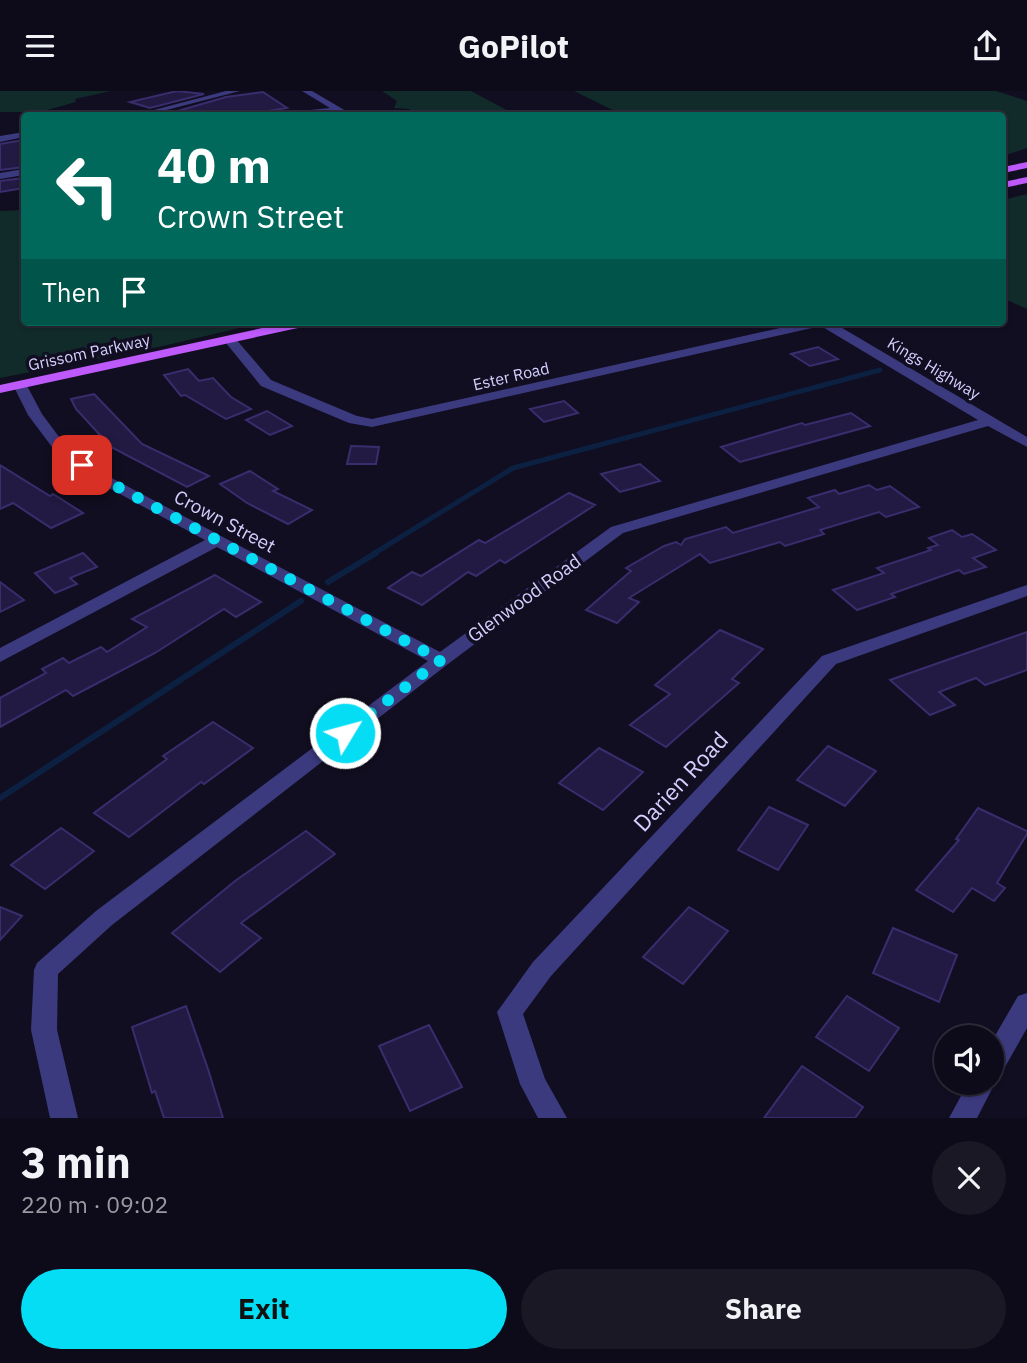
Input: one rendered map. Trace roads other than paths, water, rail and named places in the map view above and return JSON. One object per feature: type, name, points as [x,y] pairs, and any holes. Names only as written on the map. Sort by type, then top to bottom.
[{"type":"main road","points":[[1006,169],[1027,165]]},
{"type":"main road","points":[[1006,184],[1027,180]]},
{"type":"main road","name":"Grissom Parkway","points":[[0,389],[290,326]]},
{"type":"street","points":[[151,112],[236,91]]},
{"type":"street","points":[[306,91],[343,112]]},
{"type":"street","points":[[0,138],[21,135]]},
{"type":"street","points":[[0,176],[21,172]]},
{"type":"street","name":"Ester Road","points":[[230,340],[266,383],[354,420],[372,423],[805,326]]},
{"type":"street","name":"Kings Highway","points":[[830,326],[1027,443]]},
{"type":"street","name":"Crown Street","points":[[20,385],[36,415],[63,452],[101,478],[441,660]]},
{"type":"street","name":"Glenwood Road","points":[[64,1118],[44,1030],[46,970],[104,918],[441,660],[617,530],[990,421]]},
{"type":"street","points":[[0,656],[217,540]]},
{"type":"street","name":"Darien Road","points":[[554,1118],[533,1084],[510,1012],[542,968],[829,660],[1027,590]]},
{"type":"street","points":[[1004,1045],[1027,1004]]},
{"type":"street","points":[[963,1118],[975,1095]]},
{"type":"waterway","points":[[373,554],[513,468],[880,370]]},
{"type":"waterway","points":[[328,582],[376,553]]},
{"type":"waterway","points":[[0,798],[301,601]]}]
